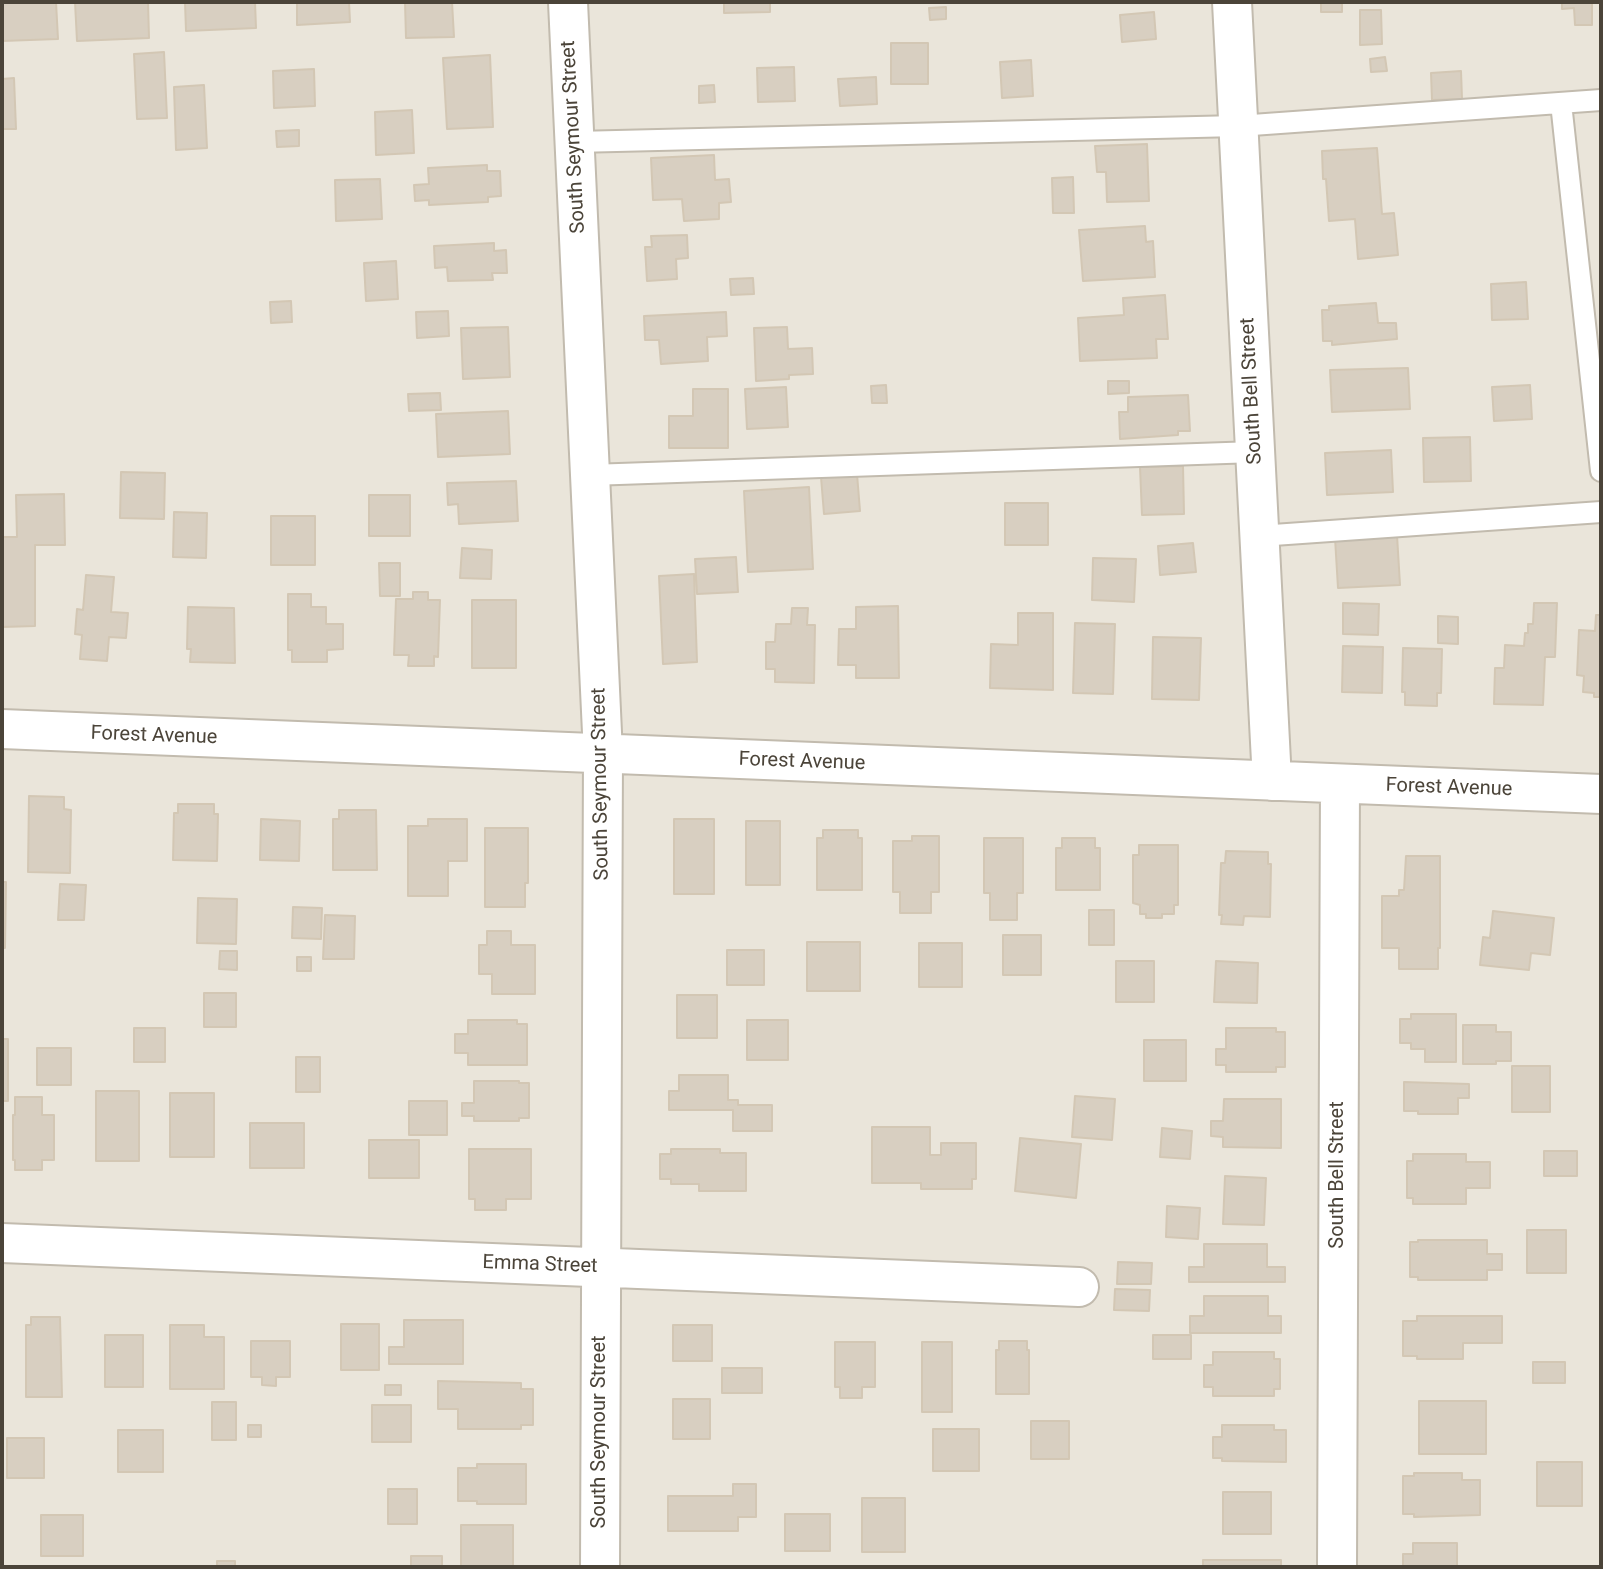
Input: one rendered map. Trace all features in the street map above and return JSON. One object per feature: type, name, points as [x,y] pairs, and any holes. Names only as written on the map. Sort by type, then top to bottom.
[{"type":"street","name":"South Seymour Street","points":[[568,2],[603,754],[600,1567]]},
{"type":"street","name":"South Bell Street","points":[[1232,2],[1272,781]]},
{"type":"street","name":"Forest Avenue","points":[[2,729],[1601,794]]},
{"type":"street","name":"South Bell Street","points":[[1337,1567],[1340,784]]},
{"type":"street","name":"Emma Street","points":[[2,1243],[1079,1287]]},
{"type":"lane","points":[[575,142],[1238,126],[1601,100]]},
{"type":"lane","points":[[1561,103],[1601,471]]},
{"type":"lane","points":[[590,475],[1255,452]]},
{"type":"lane","points":[[1259,536],[1601,512]]},
{"type":"shaded area","points":[[2,2],[1601,2],[1601,1567],[2,1567]]},
{"type":"building","points":[[2,2],[56,2],[58,39],[2,41]]},
{"type":"building","points":[[75,2],[148,2],[149,38],[77,41]]},
{"type":"building","points":[[185,2],[255,2],[256,28],[186,31]]},
{"type":"building","points":[[297,2],[349,2],[350,22],[297,25]]},
{"type":"building","points":[[405,2],[452,2],[454,37],[406,38]]},
{"type":"building","points":[[724,2],[770,2],[770,12],[724,13]]},
{"type":"building","points":[[1321,2],[1342,2],[1342,12],[1321,12]]},
{"type":"building","points":[[1562,2],[1592,2],[1592,25],[1575,25],[1574,8],[1562,9]]},
{"type":"building","points":[[946,7],[946,19],[930,20],[929,8]]},
{"type":"building","points":[[1360,10],[1381,10],[1382,44],[1360,45]]},
{"type":"building","points":[[1154,12],[1156,39],[1122,42],[1120,15]]},
{"type":"building","points":[[891,43],[928,43],[928,84],[891,84]]},
{"type":"building","points":[[164,52],[167,118],[137,119],[134,54]]},
{"type":"building","points":[[490,55],[493,127],[447,129],[443,58]]},
{"type":"building","points":[[1385,57],[1387,71],[1371,72],[1370,59]]},
{"type":"building","points":[[1031,60],[1033,96],[1002,98],[1000,62]]},
{"type":"building","points":[[794,67],[795,101],[758,102],[757,68]]},
{"type":"building","points":[[314,69],[315,106],[274,108],[273,71]]},
{"type":"building","points":[[1461,71],[1462,99],[1432,100],[1431,73]]},
{"type":"building","points":[[876,77],[877,104],[840,106],[838,79]]},
{"type":"building","points":[[14,78],[16,129],[2,129],[2,79]]},
{"type":"building","points":[[204,85],[207,148],[176,150],[174,87]]},
{"type":"building","points":[[714,85],[715,102],[699,103],[699,86]]},
{"type":"building","points":[[412,110],[414,153],[376,155],[375,112]]},
{"type":"building","points":[[299,130],[299,146],[277,147],[276,131]]},
{"type":"building","points":[[1147,144],[1149,201],[1107,202],[1106,172],[1097,172],[1095,146]]},
{"type":"building","points":[[1377,148],[1382,214],[1394,213],[1398,255],[1358,259],[1355,219],[1329,221],[1322,151]]},
{"type":"building","points":[[714,155],[715,180],[729,179],[731,202],[719,203],[719,219],[684,221],[682,199],[653,200],[651,158]]},
{"type":"building","points":[[487,165],[487,171],[500,171],[501,196],[488,197],[488,202],[429,205],[429,200],[415,201],[414,185],[429,184],[428,168]]},
{"type":"building","points":[[1073,177],[1074,213],[1053,213],[1052,178]]},
{"type":"building","points":[[380,179],[382,219],[336,221],[335,180]]},
{"type":"building","points":[[1145,226],[1146,242],[1153,241],[1155,277],[1083,281],[1079,230]]},
{"type":"building","points":[[687,235],[688,258],[676,259],[677,279],[647,281],[645,247],[652,247],[651,236]]},
{"type":"building","points":[[494,243],[494,251],[506,250],[507,273],[492,273],[493,280],[448,281],[447,267],[435,268],[434,246]]},
{"type":"building","points":[[396,261],[398,299],[366,301],[364,263]]},
{"type":"building","points":[[753,278],[754,294],[731,295],[730,279]]},
{"type":"building","points":[[1526,282],[1528,319],[1492,320],[1491,284]]},
{"type":"building","points":[[1165,295],[1168,339],[1156,339],[1157,358],[1080,361],[1078,318],[1124,315],[1123,298]]},
{"type":"building","points":[[291,301],[292,322],[271,323],[270,302]]},
{"type":"building","points":[[1376,303],[1378,323],[1396,323],[1397,339],[1332,345],[1332,341],[1323,341],[1322,310],[1329,310],[1329,306]]},
{"type":"building","points":[[448,311],[449,336],[417,338],[416,312]]},
{"type":"building","points":[[726,312],[727,336],[707,337],[708,361],[661,364],[659,340],[645,340],[644,316]]},
{"type":"building","points":[[508,327],[510,377],[463,379],[461,328]]},
{"type":"building","points":[[787,327],[788,349],[812,348],[813,374],[756,381],[754,328]]},
{"type":"building","points":[[1408,368],[1410,409],[1332,412],[1330,370]]},
{"type":"building","points":[[1108,381],[1129,381],[1129,393],[1108,394]]},
{"type":"building","points":[[886,385],[887,403],[872,403],[871,386]]},
{"type":"building","points":[[1530,385],[1532,419],[1494,421],[1492,387]]},
{"type":"building","points":[[786,387],[788,427],[747,429],[745,389]]},
{"type":"building","points":[[693,389],[728,389],[728,448],[669,448],[669,416],[693,416]]},
{"type":"building","points":[[440,393],[441,410],[409,411],[408,394]]},
{"type":"building","points":[[1188,395],[1190,431],[1178,431],[1178,435],[1120,439],[1119,412],[1128,412],[1128,397]]},
{"type":"building","points":[[508,411],[510,454],[438,457],[436,414]]},
{"type":"building","points":[[1470,437],[1471,481],[1424,482],[1423,438]]},
{"type":"building","points":[[1391,450],[1393,492],[1327,495],[1325,453]]},
{"type":"building","points":[[1183,466],[1184,514],[1142,515],[1140,467]]},
{"type":"building","points":[[121,472],[165,473],[164,519],[120,518]]},
{"type":"building","points":[[857,474],[860,511],[824,514],[821,477]]},
{"type":"building","points":[[516,481],[518,521],[459,524],[458,504],[448,505],[447,483]]},
{"type":"building","points":[[809,487],[813,569],[748,572],[744,491]]},
{"type":"building","points":[[64,494],[65,545],[35,545],[35,626],[2,627],[2,537],[17,537],[16,495]]},
{"type":"building","points":[[369,495],[410,495],[410,536],[369,536]]},
{"type":"building","points":[[1005,503],[1048,503],[1048,545],[1005,545]]},
{"type":"building","points":[[174,512],[207,513],[206,558],[173,557]]},
{"type":"building","points":[[271,516],[315,516],[315,565],[271,565]]},
{"type":"building","points":[[1397,535],[1400,585],[1338,588],[1335,538]]},
{"type":"building","points":[[1193,543],[1196,572],[1160,575],[1158,546]]},
{"type":"building","points":[[462,548],[492,550],[491,579],[460,578]]},
{"type":"building","points":[[736,557],[738,592],[697,594],[695,559]]},
{"type":"building","points":[[1093,558],[1136,559],[1134,602],[1092,600]]},
{"type":"building","points":[[379,563],[400,563],[400,596],[380,596]]},
{"type":"building","points":[[694,574],[697,662],[663,664],[659,576]]},
{"type":"building","points":[[86,575],[114,577],[111,612],[128,613],[126,638],[109,637],[107,661],[80,659],[82,635],[75,634],[77,609],[83,610]]},
{"type":"building","points":[[413,592],[428,592],[428,600],[440,600],[438,657],[434,656],[434,666],[408,666],[409,655],[394,655],[396,599],[413,599]]},
{"type":"building","points":[[288,594],[311,594],[311,607],[326,607],[326,624],[343,624],[343,649],[327,650],[327,662],[292,662],[292,650],[288,650]]},
{"type":"building","points":[[472,600],[516,600],[516,668],[472,668]]},
{"type":"building","points":[[1343,603],[1379,604],[1378,635],[1343,634]]},
{"type":"building","points":[[1534,603],[1557,603],[1555,657],[1545,657],[1543,705],[1494,704],[1495,668],[1504,668],[1505,645],[1524,646],[1528,624],[1533,624]]},
{"type":"building","points":[[898,606],[899,678],[856,678],[856,665],[838,665],[839,629],[856,629],[856,607]]},
{"type":"building","points":[[188,607],[234,608],[235,663],[190,662],[191,649],[187,649]]},
{"type":"building","points":[[792,608],[808,608],[807,625],[815,625],[814,683],[775,682],[775,669],[766,669],[766,642],[775,642],[776,624],[791,624]]},
{"type":"building","points":[[1018,613],[1053,613],[1053,690],[990,688],[991,644],[1018,645]]},
{"type":"building","points":[[1596,615],[1601,615],[1601,697],[1583,692],[1584,676],[1577,675],[1579,630],[1595,631]]},
{"type":"building","points":[[1438,616],[1458,617],[1458,644],[1438,643]]},
{"type":"building","points":[[1075,623],[1115,624],[1113,694],[1073,693]]},
{"type":"building","points":[[1153,637],[1201,638],[1199,700],[1152,699]]},
{"type":"building","points":[[1343,646],[1383,647],[1382,693],[1342,692]]},
{"type":"building","points":[[1403,648],[1442,649],[1441,693],[1437,693],[1437,706],[1405,705],[1405,692],[1402,692]]},
{"type":"building","points":[[29,796],[64,797],[64,809],[71,810],[70,873],[28,872]]},
{"type":"building","points":[[178,804],[214,804],[214,814],[218,814],[217,861],[173,860],[174,813],[178,813]]},
{"type":"building","points":[[339,810],[376,810],[377,870],[333,870],[333,819],[339,819]]},
{"type":"building","points":[[261,819],[300,821],[299,861],[260,860]]},
{"type":"building","points":[[428,819],[467,819],[467,861],[448,861],[448,896],[408,896],[408,826],[428,826]]},
{"type":"building","points":[[674,819],[714,819],[714,894],[674,894]]},
{"type":"building","points":[[746,821],[780,821],[780,885],[746,885]]},
{"type":"building","points":[[485,828],[528,828],[525,907],[485,907]]},
{"type":"building","points":[[823,830],[858,830],[858,838],[862,838],[862,890],[817,890],[817,838],[823,838]]},
{"type":"building","points":[[912,836],[939,836],[939,892],[931,892],[931,913],[900,913],[900,892],[893,892],[893,841],[912,841]]},
{"type":"building","points":[[984,838],[1023,838],[1023,893],[1017,893],[1017,920],[990,920],[990,893],[984,893]]},
{"type":"building","points":[[1062,838],[1095,838],[1095,848],[1100,848],[1100,890],[1056,890],[1056,848],[1062,848]]},
{"type":"building","points":[[1139,845],[1178,845],[1178,905],[1174,905],[1174,914],[1146,918],[1146,914],[1140,914],[1140,905],[1133,903],[1133,855],[1139,855]]},
{"type":"building","points":[[1226,851],[1268,852],[1268,864],[1271,864],[1270,917],[1244,916],[1243,925],[1221,924],[1221,863],[1225,863]]},
{"type":"building","points":[[1406,856],[1440,856],[1438,969],[1399,969],[1399,948],[1382,948],[1382,896],[1399,896],[1399,890],[1404,890]]},
{"type":"building","points":[[2,882],[6,882],[5,948],[2,948]]},
{"type":"building","points":[[60,884],[86,885],[84,920],[58,920]]},
{"type":"building","points":[[198,898],[237,899],[236,944],[197,943]]},
{"type":"building","points":[[293,907],[322,908],[321,939],[292,938]]},
{"type":"building","points":[[1089,910],[1114,910],[1114,945],[1089,945]]},
{"type":"building","points":[[1493,911],[1554,918],[1550,955],[1531,953],[1529,970],[1480,965],[1483,937],[1490,938]]},
{"type":"building","points":[[325,915],[355,916],[354,959],[323,959]]},
{"type":"building","points":[[487,931],[511,931],[511,945],[535,945],[535,994],[492,994],[492,974],[479,974],[479,945],[487,945]]},
{"type":"building","points":[[1003,935],[1041,935],[1041,975],[1003,975]]},
{"type":"building","points":[[807,942],[860,942],[860,991],[807,991]]},
{"type":"building","points":[[919,943],[962,943],[962,987],[919,987]]},
{"type":"building","points":[[727,950],[764,950],[764,985],[727,985]]},
{"type":"building","points":[[220,951],[237,951],[237,970],[219,969]]},
{"type":"building","points":[[297,957],[311,957],[311,971],[297,971]]},
{"type":"building","points":[[1116,961],[1154,961],[1154,1002],[1116,1002]]},
{"type":"building","points":[[1216,961],[1258,963],[1257,1003],[1214,1002]]},
{"type":"building","points":[[204,993],[236,993],[236,1027],[204,1027]]},
{"type":"building","points":[[677,995],[717,995],[717,1038],[677,1038]]},
{"type":"building","points":[[1411,1014],[1456,1014],[1456,1062],[1425,1062],[1425,1049],[1411,1049],[1411,1043],[1400,1043],[1400,1019],[1411,1019]]},
{"type":"building","points":[[468,1020],[517,1020],[517,1024],[527,1024],[527,1065],[468,1065],[468,1053],[455,1053],[455,1034],[468,1034]]},
{"type":"building","points":[[747,1020],[788,1020],[788,1060],[747,1060]]},
{"type":"building","points":[[1463,1025],[1496,1025],[1496,1032],[1511,1032],[1511,1061],[1463,1064]]},
{"type":"building","points":[[134,1028],[165,1028],[165,1062],[134,1062]]},
{"type":"building","points":[[1226,1028],[1276,1028],[1276,1032],[1285,1032],[1285,1067],[1276,1067],[1276,1072],[1226,1072],[1226,1065],[1216,1065],[1216,1049],[1226,1049]]},
{"type":"building","points":[[2,1039],[8,1039],[8,1101],[2,1101]]},
{"type":"building","points":[[1144,1040],[1186,1040],[1186,1081],[1144,1081]]},
{"type":"building","points":[[37,1048],[71,1048],[71,1085],[37,1085]]},
{"type":"building","points":[[296,1057],[320,1057],[320,1092],[296,1092]]},
{"type":"building","points":[[1512,1066],[1550,1066],[1550,1112],[1512,1112]]},
{"type":"building","points":[[679,1075],[728,1075],[728,1100],[738,1100],[738,1105],[772,1105],[772,1131],[733,1131],[733,1110],[669,1110],[669,1091],[679,1091]]},
{"type":"building","points":[[474,1081],[529,1083],[529,1118],[519,1118],[519,1121],[474,1121],[474,1116],[462,1116],[462,1103],[474,1103]]},
{"type":"building","points":[[1404,1082],[1469,1084],[1469,1098],[1458,1098],[1458,1114],[1404,1111]]},
{"type":"building","points":[[96,1091],[139,1091],[139,1161],[96,1161]]},
{"type":"building","points":[[170,1093],[214,1093],[214,1157],[170,1157]]},
{"type":"building","points":[[1075,1096],[1115,1099],[1112,1140],[1072,1137]]},
{"type":"building","points":[[15,1097],[42,1097],[42,1115],[54,1115],[54,1160],[42,1160],[42,1170],[15,1170]]},
{"type":"building","points":[[1224,1099],[1281,1099],[1281,1148],[1223,1147],[1223,1137],[1211,1136],[1211,1121],[1223,1121]]},
{"type":"building","points":[[409,1101],[447,1101],[447,1135],[409,1135]]},
{"type":"building","points":[[250,1123],[304,1123],[304,1168],[250,1168]]},
{"type":"building","points":[[872,1127],[930,1127],[930,1155],[941,1155],[941,1143],[976,1143],[976,1179],[972,1179],[972,1189],[921,1189],[921,1183],[872,1183]]},
{"type":"building","points":[[1162,1128],[1192,1131],[1190,1159],[1160,1157]]},
{"type":"building","points":[[1020,1138],[1081,1144],[1076,1198],[1015,1191]]},
{"type":"building","points":[[369,1140],[419,1140],[419,1178],[369,1178]]},
{"type":"building","points":[[469,1149],[531,1149],[531,1199],[506,1199],[506,1210],[475,1210],[475,1199],[469,1199]]},
{"type":"building","points":[[671,1149],[720,1149],[720,1153],[746,1153],[746,1191],[699,1191],[699,1184],[671,1184],[671,1179],[660,1179],[660,1154],[671,1154]]},
{"type":"building","points":[[1544,1151],[1577,1151],[1577,1176],[1544,1176]]},
{"type":"building","points":[[1413,1154],[1466,1154],[1466,1162],[1490,1162],[1490,1188],[1466,1188],[1466,1204],[1413,1204],[1413,1198],[1407,1198],[1407,1161],[1413,1161]]},
{"type":"building","points":[[1225,1176],[1266,1178],[1264,1225],[1223,1224]]},
{"type":"building","points":[[1167,1206],[1200,1208],[1198,1239],[1166,1237]]},
{"type":"building","points":[[1527,1230],[1566,1230],[1566,1273],[1527,1273]]},
{"type":"building","points":[[1487,1240],[1487,1254],[1502,1254],[1502,1270],[1487,1270],[1487,1280],[1418,1280],[1418,1277],[1410,1277],[1410,1242]]},
{"type":"building","points":[[1204,1244],[1267,1244],[1267,1267],[1285,1267],[1285,1282],[1189,1282],[1189,1267],[1204,1267]]},
{"type":"building","points":[[1118,1262],[1152,1263],[1151,1284],[1117,1284]]},
{"type":"building","points":[[1115,1289],[1150,1290],[1149,1311],[1114,1310]]},
{"type":"building","points":[[1204,1296],[1268,1296],[1268,1316],[1281,1316],[1281,1333],[1190,1333],[1190,1316],[1204,1316]]},
{"type":"building","points":[[1417,1316],[1502,1316],[1502,1343],[1463,1343],[1463,1359],[1403,1356],[1403,1321],[1417,1321]]},
{"type":"building","points":[[31,1317],[60,1317],[62,1397],[26,1397],[26,1325],[31,1325]]},
{"type":"building","points":[[404,1320],[463,1320],[463,1364],[389,1364],[389,1347],[404,1347]]},
{"type":"building","points":[[341,1324],[379,1324],[379,1370],[341,1370]]},
{"type":"building","points":[[170,1325],[204,1325],[204,1337],[224,1337],[224,1389],[170,1389]]},
{"type":"building","points":[[673,1325],[712,1325],[712,1361],[673,1361]]},
{"type":"building","points":[[105,1335],[143,1335],[143,1387],[105,1387]]},
{"type":"building","points":[[1153,1335],[1191,1335],[1191,1359],[1153,1359]]},
{"type":"building","points":[[251,1341],[290,1341],[290,1377],[276,1377],[276,1386],[262,1385],[262,1377],[251,1377]]},
{"type":"building","points":[[999,1341],[1027,1341],[1029,1394],[996,1394],[996,1350],[999,1350]]},
{"type":"building","points":[[835,1342],[875,1342],[875,1387],[862,1387],[862,1398],[840,1398],[840,1387],[835,1387]]},
{"type":"building","points":[[922,1342],[952,1342],[952,1412],[922,1412]]},
{"type":"building","points":[[1213,1352],[1274,1352],[1274,1359],[1280,1359],[1280,1389],[1274,1389],[1274,1396],[1213,1396],[1213,1387],[1204,1387],[1204,1365],[1213,1365]]},
{"type":"building","points":[[1533,1362],[1565,1362],[1565,1383],[1533,1383]]},
{"type":"building","points":[[722,1368],[762,1368],[762,1393],[722,1393]]},
{"type":"building","points":[[438,1381],[521,1383],[521,1389],[533,1389],[533,1425],[521,1425],[521,1429],[458,1429],[458,1409],[438,1409]]},
{"type":"building","points":[[385,1385],[401,1385],[401,1395],[385,1395]]},
{"type":"building","points":[[673,1399],[710,1399],[710,1439],[673,1439]]},
{"type":"building","points":[[1419,1401],[1486,1401],[1486,1454],[1419,1454]]},
{"type":"building","points":[[212,1402],[236,1402],[236,1440],[212,1440]]},
{"type":"building","points":[[372,1405],[411,1405],[411,1442],[372,1442]]},
{"type":"building","points":[[1031,1421],[1069,1421],[1069,1459],[1031,1459]]},
{"type":"building","points":[[248,1425],[261,1425],[261,1437],[248,1437]]},
{"type":"building","points":[[1222,1425],[1274,1425],[1274,1430],[1286,1430],[1286,1462],[1222,1461],[1222,1458],[1213,1458],[1213,1437],[1222,1437]]},
{"type":"building","points":[[933,1429],[979,1429],[979,1471],[933,1471]]},
{"type":"building","points":[[118,1430],[163,1430],[163,1472],[118,1472]]},
{"type":"building","points":[[7,1438],[44,1438],[44,1478],[7,1478]]},
{"type":"building","points":[[1537,1462],[1582,1462],[1582,1506],[1537,1506]]},
{"type":"building","points":[[477,1464],[526,1464],[526,1504],[458,1501],[458,1468],[477,1468]]},
{"type":"building","points":[[1414,1473],[1462,1473],[1462,1480],[1480,1480],[1480,1515],[1414,1517],[1414,1514],[1403,1514],[1403,1476],[1414,1476]]},
{"type":"building","points":[[733,1484],[756,1484],[756,1517],[738,1517],[738,1531],[668,1531],[668,1496],[733,1496]]},
{"type":"building","points":[[388,1489],[417,1489],[417,1524],[388,1524]]},
{"type":"building","points":[[1223,1492],[1271,1492],[1271,1534],[1223,1534]]},
{"type":"building","points":[[862,1498],[905,1498],[905,1552],[862,1552]]},
{"type":"building","points":[[785,1514],[830,1514],[830,1551],[785,1551]]},
{"type":"building","points":[[41,1515],[83,1515],[83,1556],[41,1556]]},
{"type":"building","points":[[461,1525],[513,1525],[513,1567],[461,1567]]},
{"type":"building","points":[[1413,1543],[1457,1543],[1457,1567],[1403,1567],[1403,1554],[1413,1554]]},
{"type":"building","points":[[411,1556],[442,1556],[442,1567],[411,1567]]},
{"type":"building","points":[[1203,1560],[1281,1560],[1281,1567],[1203,1567]]},
{"type":"building","points":[[217,1561],[235,1561],[235,1567],[217,1567]]}]
